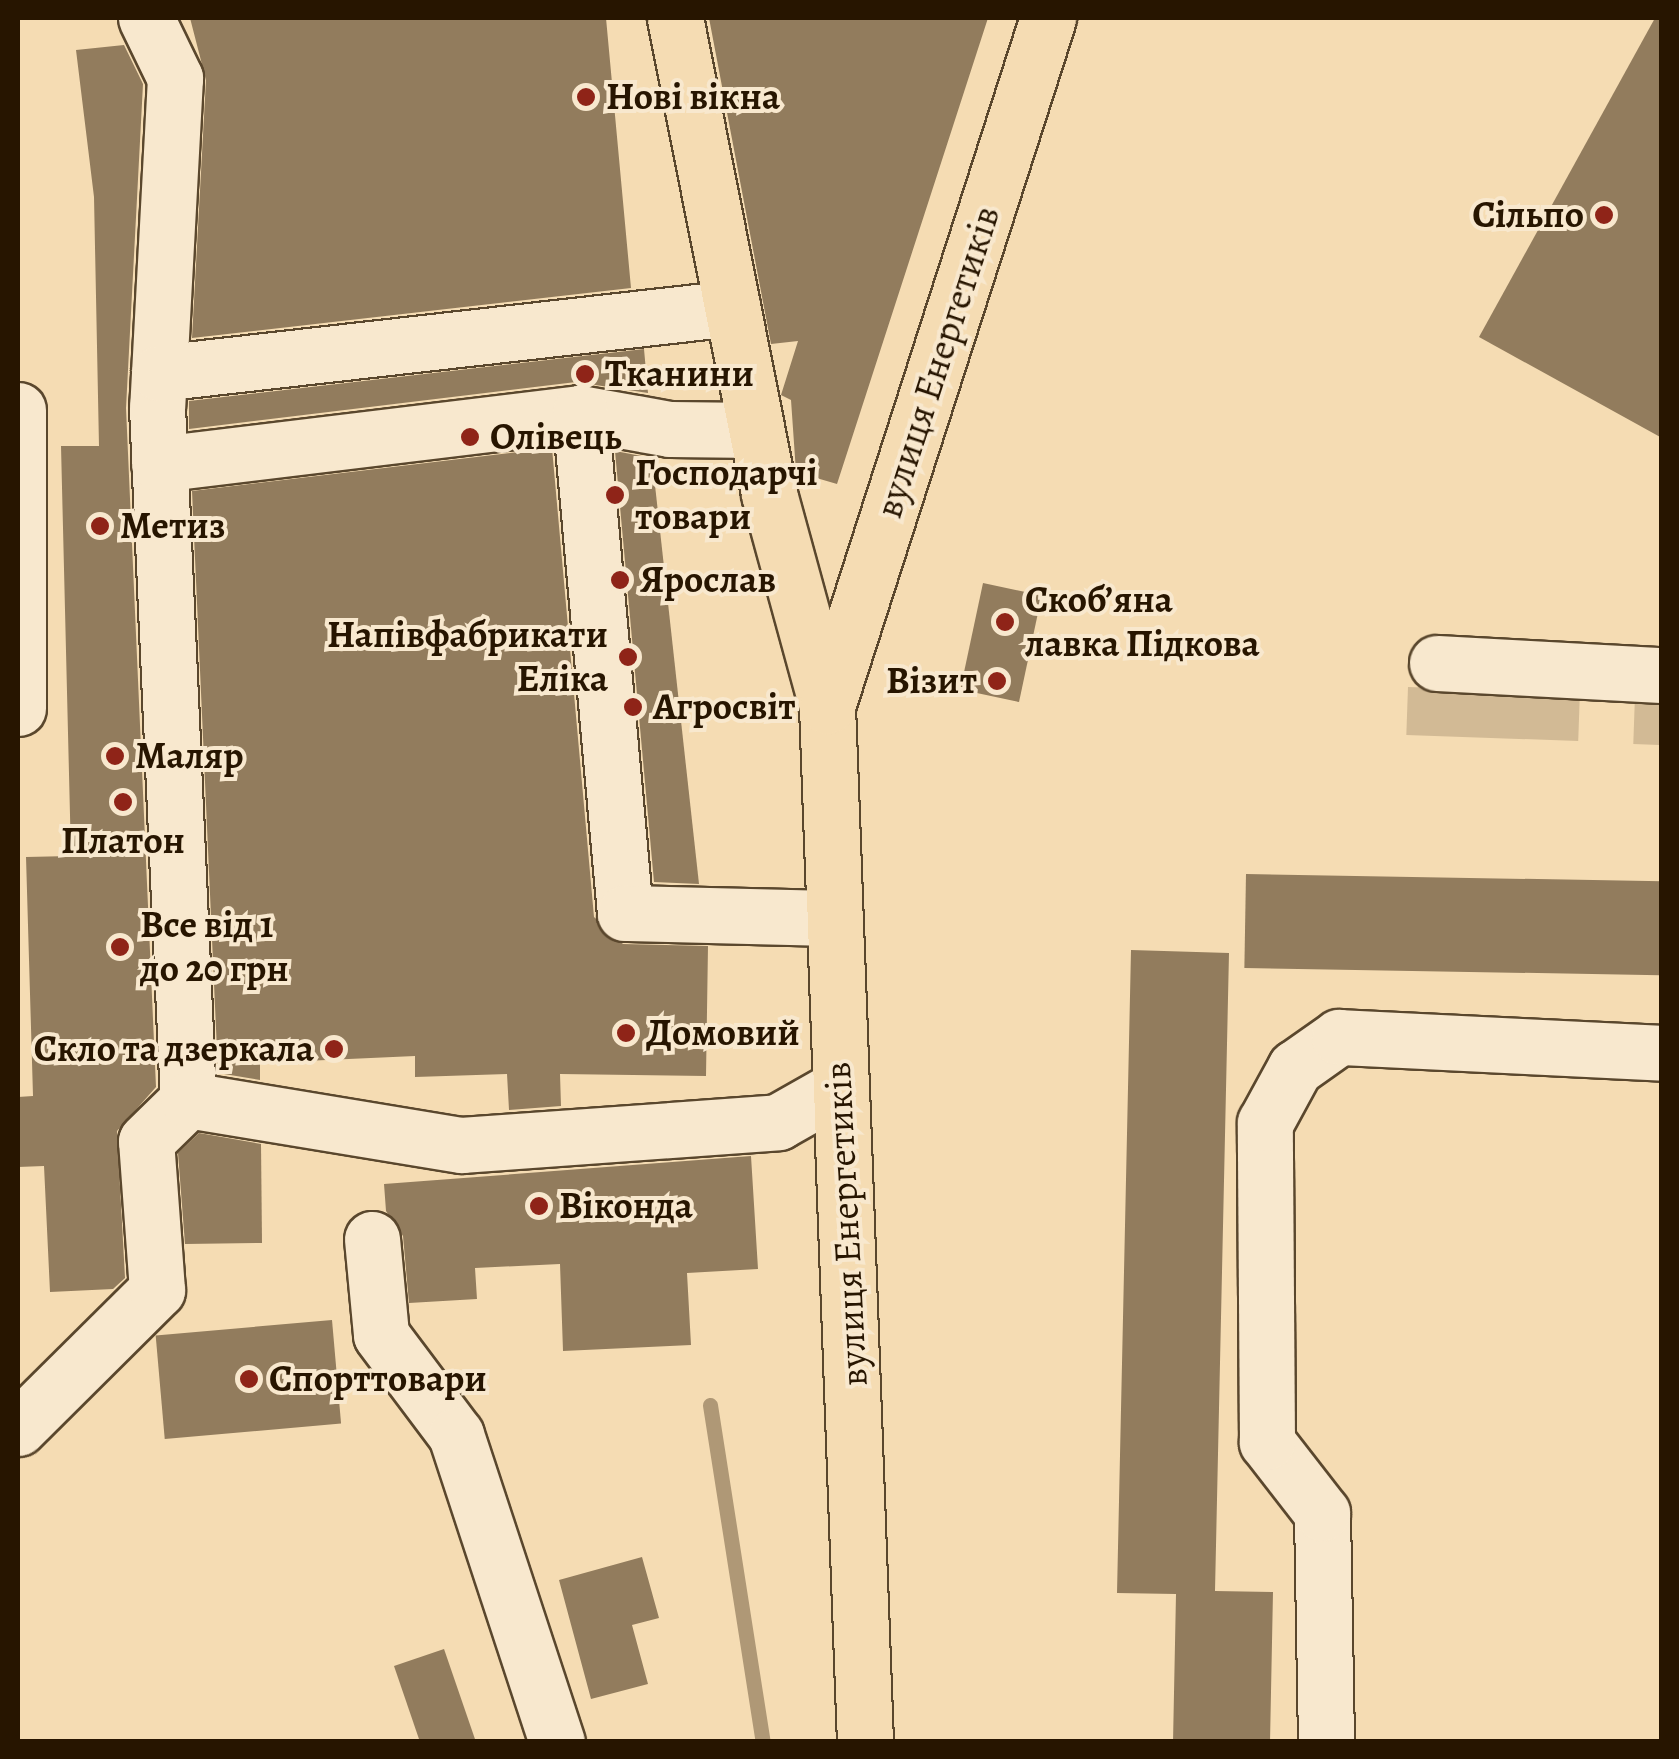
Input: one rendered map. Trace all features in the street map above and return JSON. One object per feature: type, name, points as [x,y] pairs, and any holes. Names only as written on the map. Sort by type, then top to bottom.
[{"type":"main road","name":"вулиця Енергетиків","points":[[675,18],[756,430],[827,706],[838,1088],[866,1742]]},
{"type":"main road","name":"вулиця Енергетиків","points":[[827,706],[1048,18]]},
{"type":"street","points":[[18,1428],[158,1290],[146,1140],[188,1100],[159,464],[158,373],[175,78],[146,18]]},
{"type":"street","points":[[158,373],[732,308]]},
{"type":"street","points":[[18,410],[18,708]]},
{"type":"street","points":[[159,464],[580,413],[670,429],[756,430]]},
{"type":"street","points":[[580,413],[625,913],[833,918]]},
{"type":"street","points":[[1437,663],[1662,674]]},
{"type":"street","points":[[1326,1742],[1322,1513],[1267,1442],[1264,1123],[1295,1068],[1339,1037],[1662,1053]]},
{"type":"street","points":[[188,1100],[461,1144],[778,1122],[838,1088]]},
{"type":"street","points":[[372,1239],[382,1335],[456,1436],[557,1742]]},
{"type":"shaded area","points":[[1408,687],[1580,693],[1578,741],[1406,735]]},
{"type":"shaded area","points":[[1635,695],[1661,696],[1659,745],[1633,744]]},
{"type":"building","points":[[190,18],[606,18],[631,288],[192,338],[206,80]]},
{"type":"building","points":[[709,18],[988,18],[837,484],[796,472],[791,400],[781,395],[798,341],[771,344]]},
{"type":"building","name":"Сільпо","points":[[1655,18],[1662,18],[1662,438],[1479,337]]},
{"type":"building","points":[[124,45],[143,84],[126,408],[156,1087],[117,1131],[125,1278],[113,1289],[50,1292],[44,1166],[18,1167],[18,1097],[33,1096],[26,857],[71,856],[61,446],[99,446],[94,197],[76,50]]},
{"type":"building","points":[[644,349],[648,393],[576,382],[189,429],[189,401]]},
{"type":"building","points":[[552,448],[594,917],[623,944],[708,946],[706,1076],[560,1074],[561,1106],[509,1110],[507,1074],[415,1077],[415,1056],[260,1063],[260,1080],[218,1073],[192,491]]},
{"type":"building","points":[[615,451],[652,458],[699,884],[654,882]]},
{"type":"building","points":[[983,583],[1042,595],[1019,702],[960,690]]},
{"type":"building","points":[[1246,874],[1662,881],[1660,975],[1244,968]]},
{"type":"building","points":[[1131,950],[1229,953],[1215,1591],[1273,1592],[1270,1742],[1173,1742],[1176,1594],[1117,1593]]},
{"type":"building","points":[[199,1133],[261,1144],[262,1243],[185,1244],[178,1153]]},
{"type":"building","points":[[751,1156],[758,1269],[687,1273],[691,1345],[563,1351],[560,1264],[475,1268],[477,1299],[409,1303],[403,1236],[386,1211],[384,1184]]},
{"type":"building","name":"Спорттовари","points":[[332,1320],[341,1424],[165,1439],[156,1335]]},
{"type":"building","points":[[642,1557],[659,1618],[632,1625],[648,1684],[591,1699],[559,1580]]},
{"type":"building","points":[[444,1649],[476,1742],[420,1742],[394,1666]]},
{"type":"waterway","points":[[710,1405],[763,1742]]},
{"type":"place","name":"Нові вікна","points":[[586,97]]},
{"type":"place","name":"Сільпо","points":[[1604,215]]},
{"type":"place","name":"Тканини","points":[[585,374]]},
{"type":"place","name":"Олівець","points":[[470,437]]},
{"type":"place","name":"Господарчі товари","points":[[615,495]]},
{"type":"place","name":"Метиз","points":[[100,526]]},
{"type":"place","name":"Ярослав","points":[[620,580]]},
{"type":"place","name":"Скоб’яна лавка Підкова","points":[[1005,622]]},
{"type":"place","name":"Напівфабрикати Еліка","points":[[628,657]]},
{"type":"place","name":"Візит","points":[[997,681]]},
{"type":"place","name":"Агросвіт","points":[[633,707]]},
{"type":"place","name":"Маляр","points":[[115,756]]},
{"type":"place","name":"Платон","points":[[123,802]]},
{"type":"place","name":"Все від 1 до 20 грн","points":[[120,947]]},
{"type":"place","name":"Домовий","points":[[626,1033]]},
{"type":"place","name":"Скло та дзеркала","points":[[334,1049]]},
{"type":"place","name":"Віконда","points":[[539,1206]]},
{"type":"place","name":"Спорттовари","points":[[249,1379]]}]
